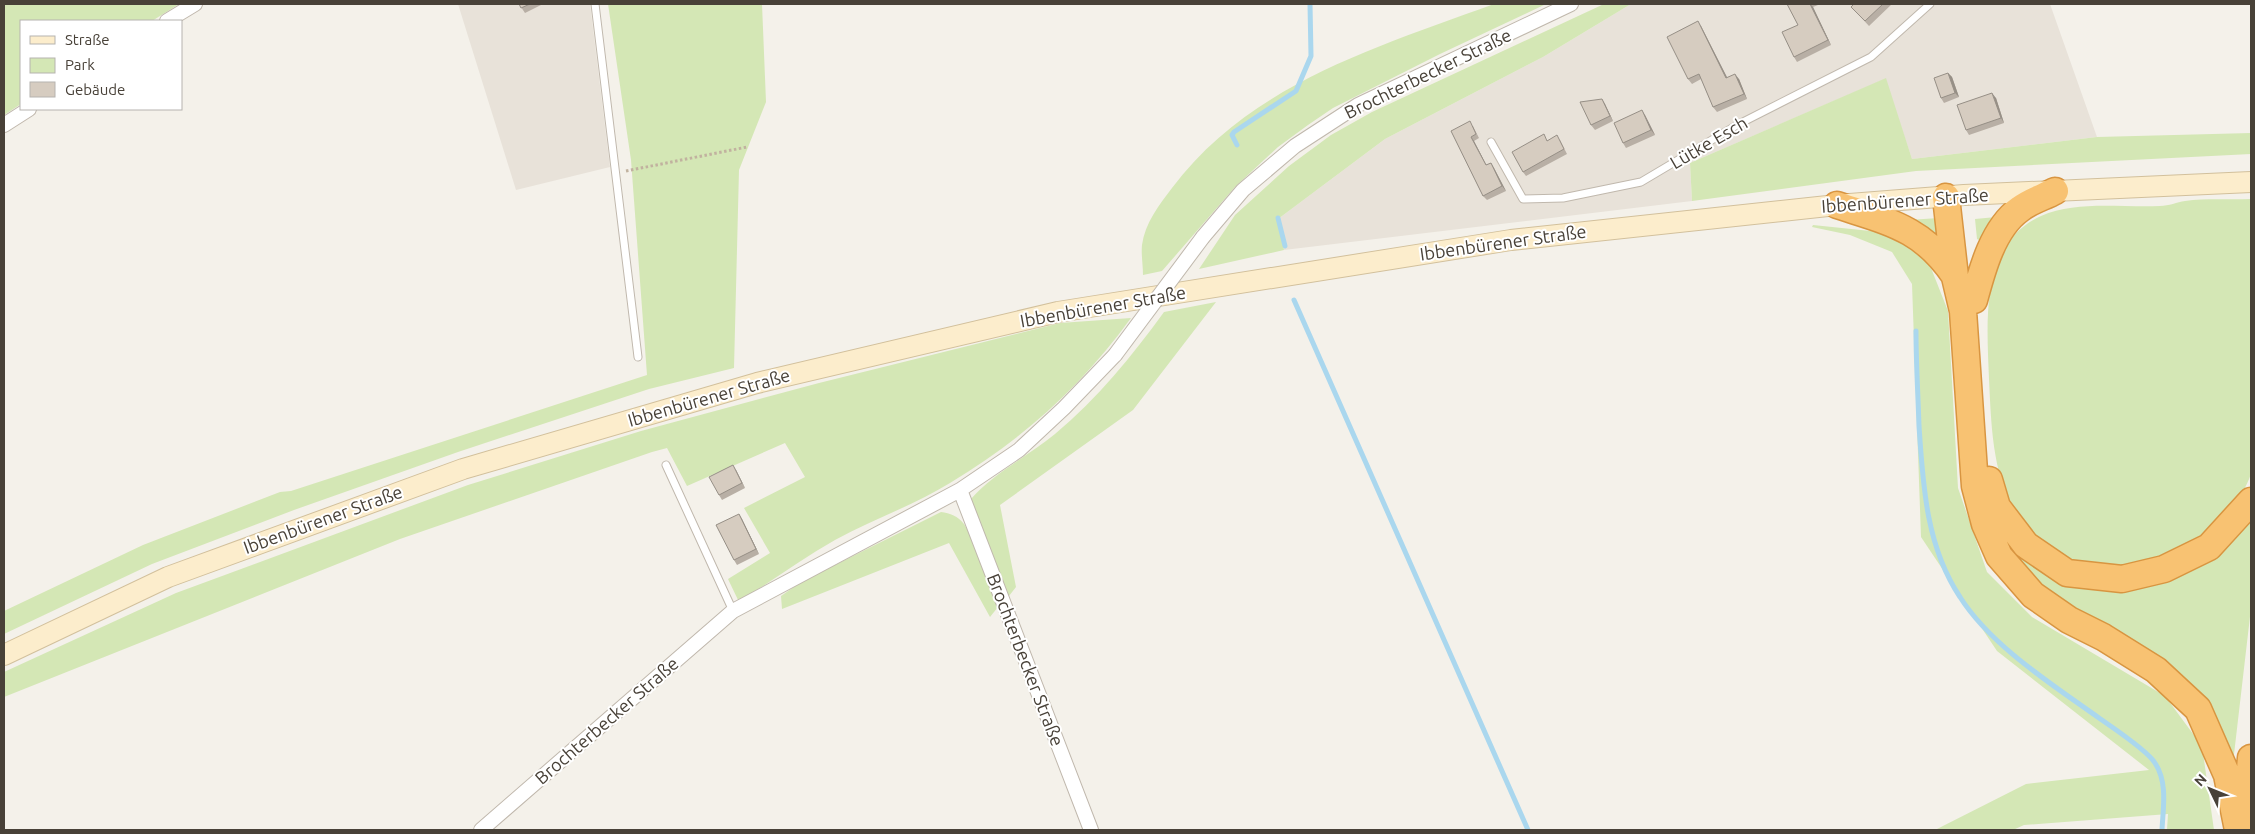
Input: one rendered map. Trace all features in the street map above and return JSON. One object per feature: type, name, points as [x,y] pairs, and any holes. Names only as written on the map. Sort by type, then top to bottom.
[{"type":"highway","points":[[1974,300],[1983,265],[1997,236],[2020,209],[2055,191]]},
{"type":"highway","points":[[1955,196],[1955,277],[1963,311],[1975,486],[1985,524],[1999,556],[2033,596],[2069,620],[2103,637],[2156,670],[2198,709],[2227,775],[2238,830]]},
{"type":"highway","points":[[1955,196],[1974,300],[1983,462],[1997,507],[2026,545],[2068,572],[2122,579],[2164,569],[2209,547],[2251,501]]},
{"type":"highway","points":[[1837,205],[1900,226],[1942,256],[1955,277]]},
{"type":"highway","points":[[2244,830],[2251,758]]},
{"type":"main road","name":"Ibbenbürener Straße","points":[[4,655],[168,577],[463,469],[757,383],[1081,308],[1511,240],[1837,205],[1955,196],[2251,182]]},
{"type":"street","points":[[170,20],[195,4]]},
{"type":"street","name":"Brochterbecker Straße","points":[[481,830],[734,611],[960,490],[1019,450],[1064,408],[1115,355],[1203,237],[1243,190],[1295,146],[1350,110],[1568,4]]},
{"type":"street","points":[[4,125],[27,110]]},
{"type":"street","name":"Brochterbecker Straße","points":[[960,490],[1091,830]]},
{"type":"lane","points":[[595,4],[638,357]]},
{"type":"lane","name":"Lütke Esch","points":[[1491,142],[1523,199],[1563,198],[1641,182],[1738,125],[1872,57],[1930,4]]},
{"type":"lane","points":[[666,465],[734,611]]},
{"type":"path","points":[[616,174],[747,147]]},
{"type":"shaded area","points":[[458,4],[590,4],[610,167],[516,190]]},
{"type":"shaded area","points":[[1631,4],[2050,4],[2097,137],[1912,159],[1885,79],[1690,163],[1692,201],[1284,250],[1278,219],[1385,139],[1543,57]]},
{"type":"green space","points":[[4,4],[179,4],[154,20],[20,20],[20,105],[4,115]]},
{"type":"green space","points":[[608,4],[762,4],[766,102],[739,170],[734,368],[649,389],[458,452],[294,510],[152,564],[4,634],[4,611],[143,545],[280,492],[291,491],[647,375],[631,160]]},
{"type":"green space","points":[[1494,4],[1546,4],[1440,54],[1333,108],[1278,147],[1235,187],[1162,271],[1143,275],[1142,245],[1146,229],[1153,215],[1172,188],[1203,152],[1239,121],[1277,95],[1318,73],[1405,36]]},
{"type":"green space","points":[[1604,4],[1631,4],[1543,57],[1385,139],[1278,219],[1284,250],[1199,269],[1235,215],[1289,166],[1331,135],[1372,112]]},
{"type":"green space","points":[[1886,78],[1912,159],[2097,137],[2251,133],[2251,154],[1916,171],[1692,201],[1690,163]]},
{"type":"green space","points":[[2251,199],[2251,474],[2245,488],[2228,513],[2206,533],[2194,542],[2158,560],[2131,566],[2113,566],[2083,563],[2062,555],[2032,534],[2018,516],[2007,496],[1995,451],[1989,379],[1988,310],[1991,287],[1997,265],[2006,245],[2021,229],[2041,216],[2069,208],[2084,206],[2160,206],[2193,200]]},
{"type":"green space","points":[[1996,217],[1981,241],[1977,239],[1975,219]]},
{"type":"green space","points":[[1939,218],[1943,242],[1908,220]]},
{"type":"green space","points":[[1813,225],[1880,232],[1912,243],[1931,268],[1948,311],[1958,488],[1987,572],[2032,617],[2165,696],[2202,746],[2214,830],[2167,830],[2168,814],[2024,825],[2013,830],[1935,830],[2026,784],[2149,770],[1997,651],[1921,537],[1912,284],[1892,252],[1850,235],[1812,227]]},
{"type":"green space","points":[[1216,302],[1133,410],[1000,505],[1016,587],[1009,596],[1004,593],[971,499],[990,481],[1055,434],[1086,406],[1140,345],[1164,312]]},
{"type":"green space","points":[[1131,318],[1092,367],[1071,389],[1049,410],[1002,448],[936,491],[835,540],[739,602],[728,579],[770,553],[744,508],[805,477],[785,443],[687,486],[667,448],[652,452],[400,539],[4,697],[4,672],[176,593],[468,485],[641,431],[819,383],[1060,323]]},
{"type":"green space","points":[[1989,503],[2101,585],[2251,514],[2251,608],[2233,763],[2220,734],[2014,567]]},
{"type":"green space","points":[[941,512],[954,515],[962,521],[969,532],[998,607],[990,617],[949,543],[782,609],[781,596],[801,582]]},
{"type":"building","points":[[519,4],[530,4],[521,8]]},
{"type":"building","points":[[1787,4],[1810,4],[1828,40],[1794,57],[1782,32],[1798,25]]},
{"type":"building","points":[[1854,4],[1883,4],[1865,21],[1851,7]]},
{"type":"building","points":[[1698,21],[1726,78],[1735,74],[1744,94],[1713,107],[1699,74],[1688,79],[1667,37]]},
{"type":"building","points":[[1948,73],[1955,93],[1941,98],[1934,78]]},
{"type":"building","points":[[1992,93],[2001,118],[1966,130],[1957,105]]},
{"type":"building","points":[[1602,99],[1610,116],[1591,125],[1580,102]]},
{"type":"building","points":[[1642,110],[1651,130],[1623,143],[1614,123]]},
{"type":"building","points":[[1470,121],[1476,134],[1471,137],[1486,165],[1491,163],[1502,186],[1483,196],[1451,131]]},
{"type":"building","points":[[1544,134],[1547,141],[1557,135],[1564,149],[1523,172],[1512,152]]},
{"type":"building","points":[[733,465],[742,483],[719,495],[709,477]]},
{"type":"building","points":[[739,514],[756,549],[734,560],[716,525]]},
{"type":"waterway","points":[[1237,145],[1232,135],[1234,132],[1296,91],[1311,56],[1310,4]]},
{"type":"waterway","points":[[1278,218],[1285,246]]},
{"type":"waterway","points":[[1294,300],[1528,830]]},
{"type":"waterway","points":[[1916,331],[1919,426],[1925,493],[1933,536],[1949,577],[1973,615],[2005,648],[2043,678],[2129,739],[2151,758],[2162,779],[2164,804],[2162,830]]}]
